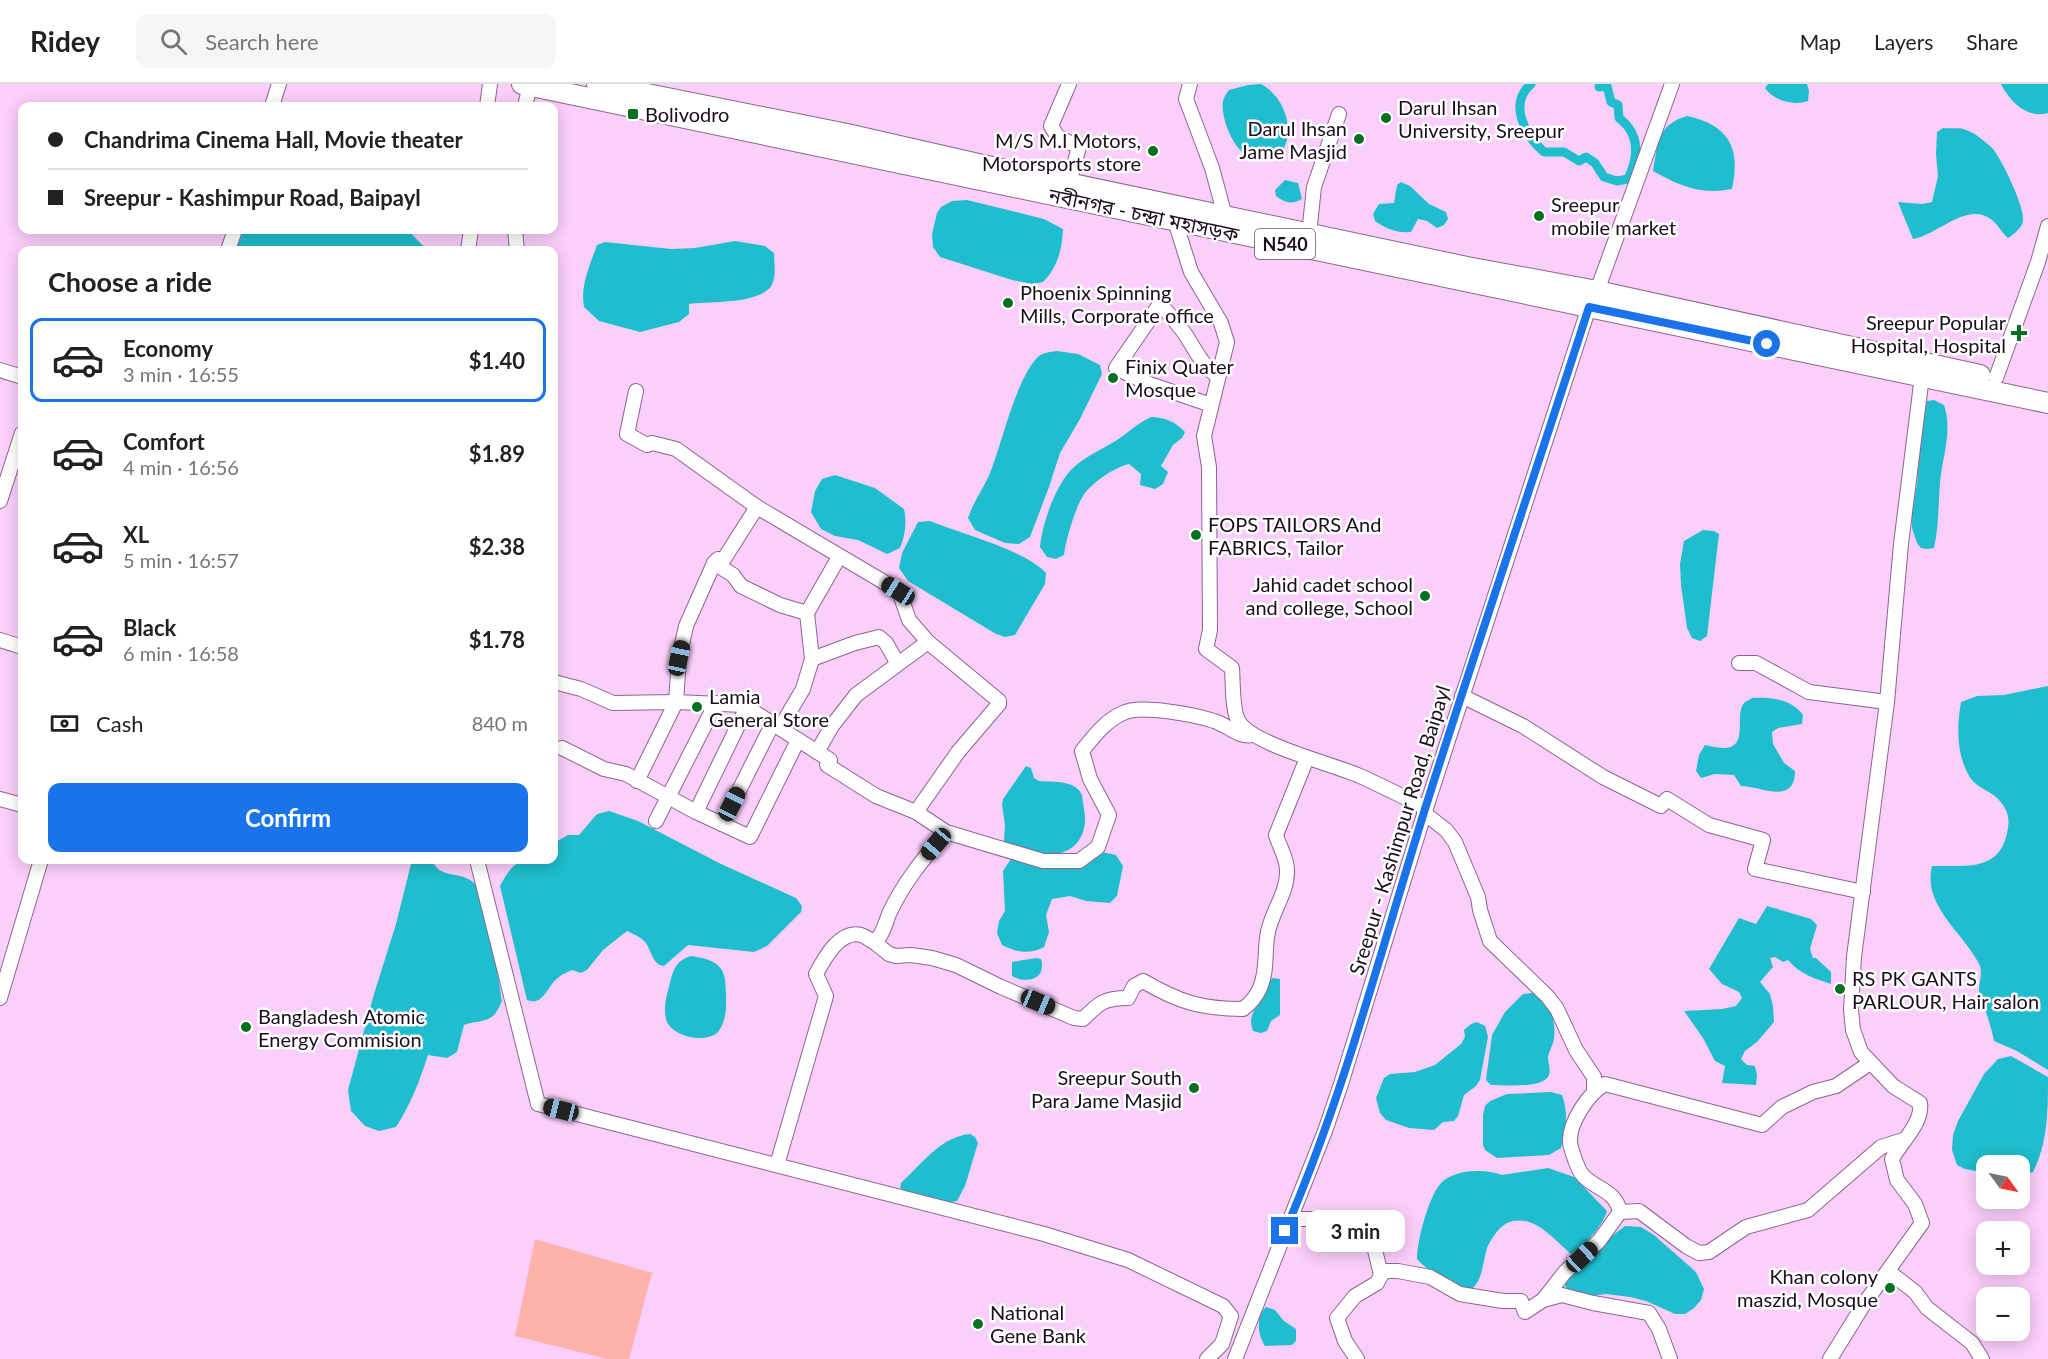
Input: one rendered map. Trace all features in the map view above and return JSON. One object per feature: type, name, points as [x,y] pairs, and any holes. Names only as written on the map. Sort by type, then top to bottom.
[{"type":"highway","name":"নবীনগর - চন্দ্রা মহাসড়ক","points":[[599,84],[847,134],[1467,267],[1593,299],[2048,403]]},
{"type":"highway","name":"নবীনগর - চন্দ্রা মহাসড়ক","points":[[526,85],[1175,221],[1593,299],[2048,389]]},
{"type":"street","points":[[273,102],[279,84]]},
{"type":"street","points":[[488,102],[490,84]]},
{"type":"street","points":[[1069,84],[1051,126],[1058,137],[1079,147],[1069,183]]},
{"type":"street","points":[[1190,84],[1186,99],[1212,168],[1225,216]]},
{"type":"street","name":"Sreepur - Kashimpur Road, Baipayl","points":[[1235,1359],[1341,1084],[1425,810],[1593,299],[1672,84]]},
{"type":"street","points":[[525,102],[526,85]]},
{"type":"street","points":[[1309,234],[1314,187],[1339,114]]},
{"type":"street","points":[[1175,221],[1191,272],[1221,323],[1227,342],[1204,436],[1209,467],[1210,510],[1210,630],[1206,649],[1232,668],[1238,722],[1253,735],[1307,758],[1358,775],[1425,810],[1446,830],[1455,842],[1478,897],[1490,941],[1553,1003],[1576,1050],[1594,1077],[1594,1090]]},
{"type":"street","points":[[1996,378],[2038,262],[2048,226]]},
{"type":"street","points":[[1211,405],[1147,383],[1116,368],[1160,304],[1179,326],[1198,356],[1211,372],[1218,376]]},
{"type":"street","points":[[0,370],[18,376]]},
{"type":"street","points":[[1830,1359],[1844,1334],[1922,1223],[1915,1204],[1897,1180],[1892,1159],[1913,1128],[1921,1108],[1920,1103],[1893,1086],[1861,1052],[1853,1030],[1851,1010],[1854,957],[1887,702],[1901,544],[1922,376]]},
{"type":"street","points":[[636,391],[627,434],[647,445],[652,443],[676,449],[757,507],[898,591],[909,620],[928,642],[999,701],[999,704],[958,752],[915,812]]},
{"type":"street","points":[[0,501],[18,445]]},
{"type":"street","points":[[637,781],[676,702],[679,658],[686,626],[714,563],[718,559],[722,562],[757,507]]},
{"type":"street","points":[[722,824],[777,725],[802,689],[812,658],[807,613],[839,557]]},
{"type":"street","points":[[714,563],[733,575],[741,586],[780,605],[807,613]]},
{"type":"street","points":[[812,658],[879,637],[886,643],[898,664]]},
{"type":"street","points":[[817,752],[855,694],[928,642]]},
{"type":"street","points":[[1,645],[18,647]]},
{"type":"street","points":[[1739,663],[1756,663],[1809,692],[1887,702]]},
{"type":"street","points":[[558,683],[581,689],[613,702],[743,705],[830,760],[827,765],[876,796],[915,812],[946,832],[1043,861],[1078,861],[1098,847],[1109,815],[1090,779],[1082,751],[1098,731],[1124,712],[1168,710],[1216,721],[1242,735],[1253,735]]},
{"type":"street","points":[[1462,696],[1523,726],[1603,777],[1661,806],[1667,799],[1709,825],[1762,840],[1755,869],[1863,892]]},
{"type":"street","points":[[656,821],[716,703]]},
{"type":"street","points":[[696,812],[747,707]]},
{"type":"street","points":[[562,748],[604,770],[626,774],[668,798],[750,837],[798,740]]},
{"type":"street","points":[[777,1165],[826,996],[816,974],[825,958],[843,937],[860,934],[889,954],[932,958],[956,965],[1074,1018],[1083,1019],[1100,1002],[1113,998],[1128,998],[1134,986],[1143,981],[1167,995],[1198,1006],[1243,1009],[1254,1000],[1261,986],[1266,963],[1268,933],[1286,882],[1286,861],[1276,835],[1307,758]]},
{"type":"street","points":[[0,799],[18,804]]},
{"type":"street","points":[[874,942],[879,939],[890,911],[907,881],[946,832]]},
{"type":"street","points":[[0,998],[7,948],[39,864]]},
{"type":"street","points":[[478,864],[538,1104],[1044,1234],[1128,1260],[1223,1306],[1231,1316],[1222,1344],[1207,1359]]},
{"type":"street","points":[[1544,1300],[1565,1272],[1599,1241],[1620,1212],[1618,1203],[1606,1191],[1582,1174],[1569,1143],[1577,1115],[1594,1090],[1605,1084],[1762,1125],[1782,1107],[1813,1092],[1836,1086],[1870,1063]]},
{"type":"street","points":[[1620,1212],[1639,1211],[1686,1246],[1699,1253],[1709,1252],[1746,1227],[1808,1210],[1881,1147],[1903,1140]]},
{"type":"street","points":[[1290,1220],[1363,1219],[1370,1225],[1381,1275]]},
{"type":"street","points":[[1357,1359],[1345,1341],[1337,1318],[1355,1296],[1377,1283],[1386,1271],[1398,1271],[1430,1277],[1460,1294],[1503,1301],[1521,1301],[1525,1312],[1544,1300],[1562,1296],[1593,1304],[1649,1313],[1659,1329],[1670,1359]]},
{"type":"street","points":[[1888,1271],[1915,1292],[1927,1308],[1972,1343],[1982,1359]]},
{"type":"shaded area","points":[[1261,84],[1280,103],[1288,130],[1284,148],[1253,157],[1242,152],[1232,139],[1225,121],[1223,105],[1224,97],[1229,90]]},
{"type":"shaded area","points":[[1768,84],[1807,84],[1808,101],[1796,103],[1779,99],[1765,88]]},
{"type":"shaded area","points":[[2001,84],[2048,84],[2048,113],[2033,114],[2020,108]]},
{"type":"shaded area","points":[[1687,116],[1713,125],[1729,140],[1735,162],[1732,189],[1710,191],[1691,188],[1653,171],[1658,144],[1664,130],[1670,124]]},
{"type":"shaded area","points":[[1943,128],[1969,131],[1993,149],[1997,155],[2012,184],[2023,214],[2021,226],[2008,238],[1992,220],[1983,215],[1973,214],[1963,216],[1922,237],[1913,239],[1898,202],[1922,204],[1932,202],[1938,176],[1937,132]]},
{"type":"shaded area","points":[[1285,180],[1298,183],[1302,199],[1288,202],[1276,196],[1275,190]]},
{"type":"shaded area","points":[[1401,182],[1410,186],[1429,204],[1446,212],[1448,219],[1444,225],[1437,228],[1427,221],[1418,219],[1411,232],[1401,232],[1375,221],[1373,214],[1379,204],[1394,203],[1397,185]]},
{"type":"shaded area","points":[[967,200],[1044,219],[1063,229],[1058,257],[1043,282],[1033,284],[1012,280],[940,257],[933,247],[932,234],[937,213],[941,207],[952,201]]},
{"type":"shaded area","points":[[242,234],[412,234],[423,246],[238,246]]},
{"type":"shaded area","points":[[735,241],[765,246],[774,253],[773,282],[760,295],[736,300],[689,304],[689,314],[679,322],[640,332],[599,321],[584,307],[583,291],[597,245],[605,242],[671,249],[695,248]]},
{"type":"shaded area","points":[[1057,351],[1078,354],[1100,365],[1102,374],[1060,453],[1030,537],[1019,544],[1005,543],[975,530],[968,518],[989,474],[1024,378],[1039,356]]},
{"type":"shaded area","points":[[1934,400],[1944,405],[1947,435],[1940,483],[1936,540],[1934,548],[1927,549],[1921,548],[1917,543],[1912,528],[1912,515],[1927,401]]},
{"type":"shaded area","points":[[1151,417],[1170,421],[1185,432],[1182,438],[1173,445],[1161,466],[1168,472],[1163,484],[1155,489],[1140,485],[1141,474],[1129,464],[1110,472],[1097,481],[1083,496],[1071,524],[1064,555],[1056,559],[1047,557],[1040,547],[1044,527],[1051,504],[1067,474],[1084,459]]},
{"type":"shaded area","points":[[835,475],[875,488],[904,509],[905,529],[900,548],[887,554],[858,540],[835,536],[821,529],[811,512],[815,491],[822,479]]},
{"type":"shaded area","points":[[930,521],[1009,550],[1024,557],[1046,573],[1045,584],[1015,635],[1005,637],[996,634],[908,581],[899,568],[902,553],[918,522]]},
{"type":"shaded area","points":[[1703,530],[1719,534],[1707,636],[1700,641],[1692,638],[1687,628],[1680,564],[1684,541]]},
{"type":"shaded area","points":[[2048,686],[2048,1070],[2017,1051],[1994,1041],[1979,996],[1980,966],[1939,907],[1933,894],[1931,881],[1932,866],[1967,866],[1988,861],[2003,846],[2008,828],[2007,812],[2002,804],[1995,796],[1971,779],[1964,766],[1958,738],[1961,702],[1977,696],[2004,695]]},
{"type":"shaded area","points":[[1752,698],[1787,702],[1803,715],[1802,724],[1778,728],[1772,732],[1773,744],[1784,763],[1795,771],[1793,782],[1783,791],[1775,792],[1741,786],[1734,775],[1715,774],[1701,778],[1696,771],[1699,755],[1705,745],[1725,748],[1737,742],[1741,708]]},
{"type":"shaded area","points":[[1026,766],[1031,768],[1034,778],[1039,781],[1069,784],[1079,790],[1082,795],[1084,828],[1079,840],[1071,848],[1061,853],[1037,854],[1014,847],[1004,841],[1003,799]]},
{"type":"shaded area","points":[[609,811],[638,821],[721,864],[796,898],[802,906],[801,912],[767,946],[754,952],[688,945],[664,966],[654,959],[644,941],[627,931],[603,950],[587,970],[581,973],[572,970],[563,974],[541,998],[533,1001],[527,1000],[500,886],[516,864],[558,864],[558,841],[568,835],[579,835],[597,814]]},
{"type":"shaded area","points":[[1102,852],[1116,855],[1123,866],[1117,896],[1110,903],[1086,901],[1070,896],[1052,899],[1046,915],[1049,932],[1044,947],[1023,952],[1002,945],[997,933],[999,921],[1005,911],[1003,871],[1013,856],[1026,860]]},
{"type":"shaded area","points":[[411,864],[435,864],[445,873],[469,879],[479,890],[483,903],[492,938],[502,1001],[491,1018],[464,1025],[457,1052],[447,1058],[428,1055],[415,1092],[396,1127],[379,1131],[365,1126],[351,1111],[348,1090]]},
{"type":"shaded area","points":[[1767,906],[1811,919],[1817,925],[1810,949],[1813,958],[1816,958],[1831,972],[1831,984],[1802,972],[1788,960],[1783,962],[1775,957],[1770,958],[1773,967],[1760,982],[1770,994],[1774,1022],[1757,1042],[1745,1051],[1741,1059],[1747,1065],[1755,1066],[1756,1085],[1722,1083],[1725,1066],[1715,1061],[1703,1038],[1684,1011],[1736,1006],[1742,998],[1739,992],[1722,984],[1709,969],[1739,918],[1756,924]]},
{"type":"shaded area","points":[[691,956],[712,961],[722,971],[725,978],[724,1021],[717,1033],[704,1038],[680,1034],[669,1025],[665,1014],[674,969],[682,960]]},
{"type":"shaded area","points":[[1041,959],[1042,966],[1038,976],[1023,980],[1012,976],[1012,962]]},
{"type":"shaded area","points":[[1273,978],[1280,979],[1280,1015],[1271,1021],[1267,1031],[1261,1033],[1253,1031],[1251,1021],[1254,1011],[1263,991]]},
{"type":"shaded area","points":[[1540,992],[1554,1025],[1554,1039],[1548,1057],[1550,1072],[1548,1077],[1541,1082],[1528,1085],[1491,1085],[1486,1080],[1492,1035],[1505,1012],[1523,994]]},
{"type":"shaded area","points":[[1477,1022],[1485,1026],[1488,1037],[1480,1080],[1464,1095],[1458,1116],[1454,1121],[1443,1122],[1434,1130],[1409,1128],[1386,1120],[1380,1113],[1376,1098],[1384,1078],[1390,1074],[1415,1072],[1435,1065],[1461,1044],[1465,1037],[1464,1030]]},
{"type":"shaded area","points":[[2011,1056],[2048,1077],[2048,1102],[2042,1150],[2033,1172],[2030,1173],[2030,1155],[1976,1155],[1976,1171],[1957,1165],[1952,1150],[1953,1135],[1958,1121],[1984,1074],[1998,1059]]},
{"type":"shaded area","points":[[1551,1092],[1562,1095],[1565,1107],[1566,1128],[1561,1148],[1549,1155],[1497,1158],[1485,1150],[1483,1115],[1485,1106],[1490,1101],[1507,1094]]},
{"type":"shaded area","points":[[970,1134],[978,1143],[965,1186],[957,1201],[944,1202],[928,1199],[900,1188],[901,1183],[941,1146],[959,1136]]},
{"type":"shaded area","points":[[1548,1168],[1574,1177],[1607,1211],[1592,1235],[1571,1254],[1534,1224],[1516,1221],[1504,1225],[1493,1237],[1487,1248],[1479,1279],[1473,1288],[1459,1286],[1443,1279],[1417,1259],[1425,1218],[1433,1196],[1443,1181],[1464,1172],[1480,1171],[1502,1175]]},
{"type":"shaded area","points":[[1625,1226],[1641,1227],[1654,1235],[1696,1272],[1704,1289],[1701,1300],[1694,1308],[1685,1314],[1675,1314],[1646,1301],[1630,1297],[1606,1294],[1591,1296],[1566,1290],[1565,1282],[1608,1239]]},
{"type":"shaded area","points":[[535,1239],[652,1273],[629,1359],[607,1359],[515,1336]]},
{"type":"shaded area","points":[[1266,1307],[1275,1310],[1284,1321],[1296,1329],[1296,1341],[1292,1345],[1265,1346],[1259,1321]]},
{"type":"waterway","points":[[1531,84],[1524,92],[1520,110],[1525,128],[1544,152],[1564,152],[1579,161],[1586,157],[1595,163],[1604,177],[1617,181],[1628,179],[1636,154],[1634,138],[1626,124],[1619,118],[1618,105],[1611,102],[1607,86],[1599,87],[1600,84]]},
{"type":"place","name":"Bolivodro","points":[[633,114]]},
{"type":"place","name":"Darul Ihsan University, Sreepur","points":[[1386,118]]},
{"type":"place","name":"Darul Ihsan Jame Masjid","points":[[1359,139]]},
{"type":"place","name":"M/S M.I Motors, Motorsports store","points":[[1153,151]]},
{"type":"place","name":"Sreepur mobile market","points":[[1539,216]]},
{"type":"place","name":"Phoenix Spinning Mills, Corporate office","points":[[1008,303]]},
{"type":"place","name":"Sreepur Popular Hospital, Hospital","points":[[2019,333]]},
{"type":"place","name":"Finix Quater Mosque","points":[[1113,378]]},
{"type":"place","name":"FOPS TAILORS And FABRICS, Tailor","points":[[1196,535]]},
{"type":"place","name":"Jahid cadet school and college, School","points":[[1425,596]]},
{"type":"place","name":"Lamia General Store","points":[[697,707]]},
{"type":"place","name":"RS PK GANTS PARLOUR, Hair salon","points":[[1840,989]]},
{"type":"place","name":"Bangladesh Atomic Energy Commision","points":[[246,1027]]},
{"type":"place","name":"Sreepur South Para Jame Masjid","points":[[1194,1088]]},
{"type":"place","name":"Khan colony maszid, Mosque","points":[[1890,1288]]},
{"type":"place","name":"National Gene Bank","points":[[978,1324]]},
{"type":"route","points":[[1285,1231],[1341,1084],[1426,808],[1589,307],[1767,344]]}]
